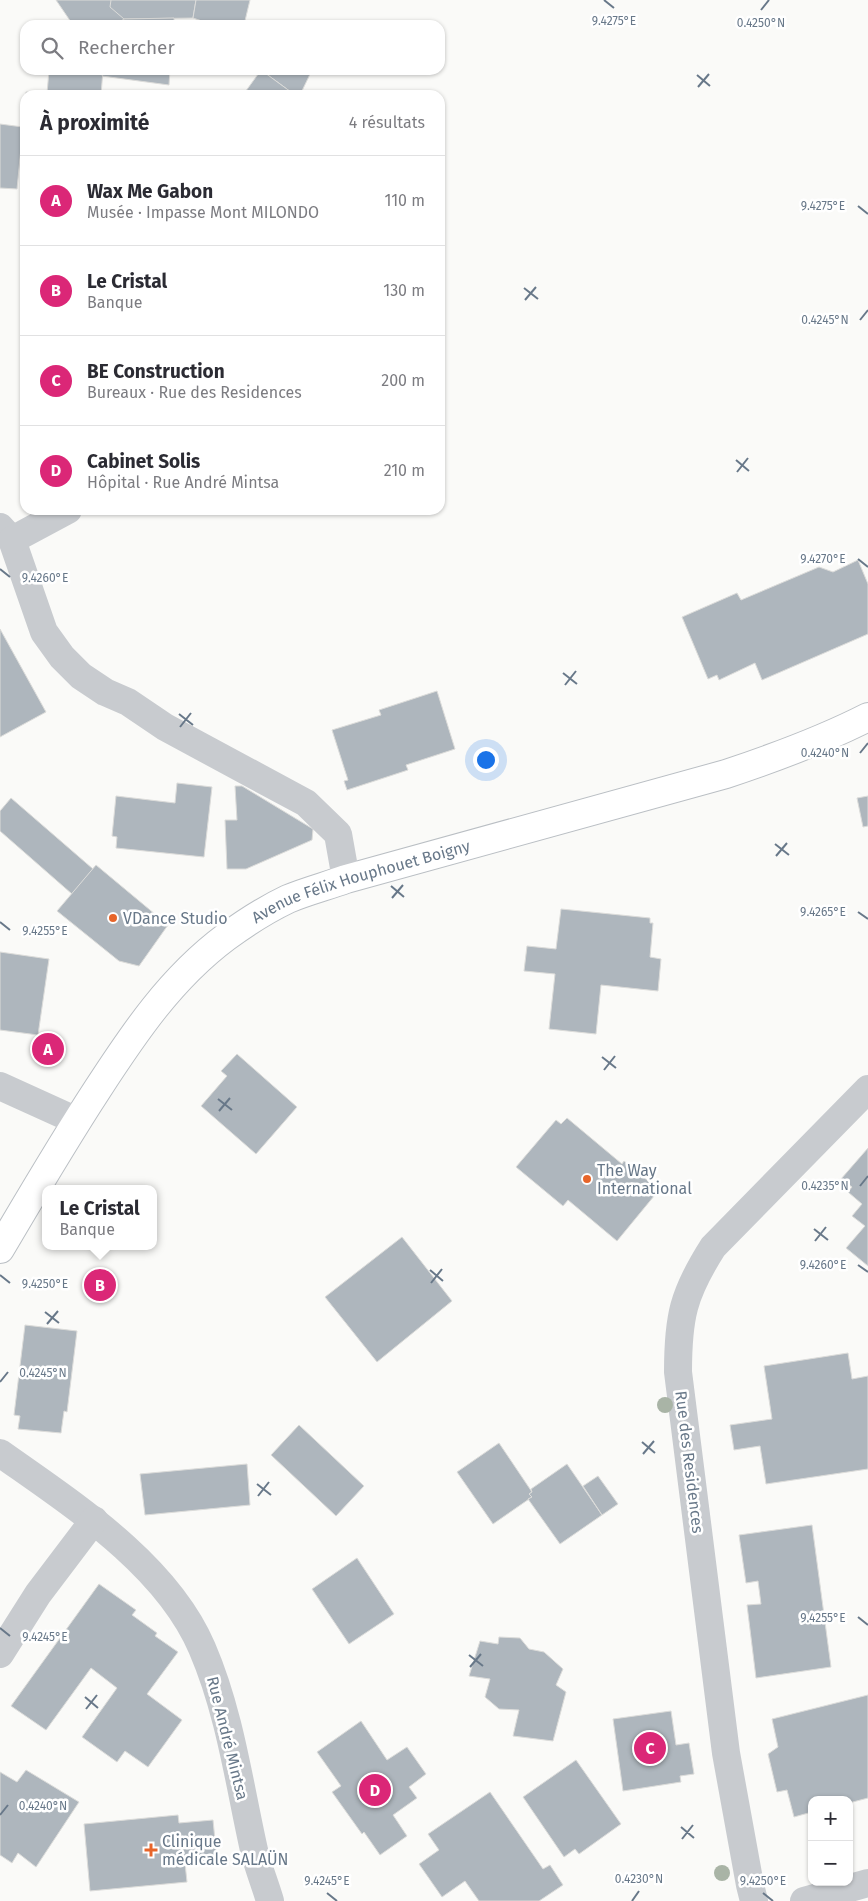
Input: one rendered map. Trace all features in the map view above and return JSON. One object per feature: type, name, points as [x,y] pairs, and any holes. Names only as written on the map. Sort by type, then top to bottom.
[{"type":"main road","name":"Avenue Félix Houphouet Boigny","points":[[0,1249],[77,1121],[129,1040],[150,1012],[197,960],[228,936],[288,900],[346,879],[726,774],[771,759],[868,716]]},
{"type":"street","points":[[55,515],[6,534],[44,632],[62,657],[81,676],[105,692],[128,702],[166,727],[306,803],[338,834],[346,879]]},
{"type":"street","points":[[0,1086],[77,1121]]},
{"type":"street","name":"Rue des Residences","points":[[754,1901],[726,1753],[682,1402],[678,1355],[681,1314],[688,1292],[698,1271],[713,1247],[868,1089]]},
{"type":"street","name":"Rue André Mintsa","points":[[0,1453],[94,1520],[145,1567],[171,1596],[202,1647],[220,1696],[236,1759],[254,1852],[270,1901]]},
{"type":"street","points":[[0,1654],[38,1594],[94,1520]]},
{"type":"street","points":[[804,1901],[868,1883]]},
{"type":"building","points":[[56,0],[111,0],[124,19],[122,20],[70,20]]},
{"type":"building","points":[[111,0],[196,0],[193,18],[124,19],[110,7]]},
{"type":"building","points":[[196,0],[250,0],[245,20],[199,20],[193,18]]},
{"type":"building","points":[[174,18],[174,20],[124,20]]},
{"type":"building","points":[[49,75],[103,75],[101,90],[47,90]]},
{"type":"building","points":[[102,75],[170,75],[169,85]]},
{"type":"building","points":[[257,75],[268,75],[288,90],[247,90]]},
{"type":"building","points":[[268,75],[310,75],[302,90],[288,90]]},
{"type":"building","points":[[0,124],[20,127],[20,158],[17,189],[0,188]]},
{"type":"building","points":[[858,560],[868,584],[868,634],[762,680],[755,663],[719,680],[717,675],[708,679],[682,617],[737,593],[741,600],[819,567],[833,572]]},
{"type":"building","points":[[0,629],[46,712],[0,737]]},
{"type":"building","points":[[437,691],[455,749],[406,765],[408,770],[347,790],[344,781],[348,780],[332,730],[381,715],[379,710]]},
{"type":"building","points":[[177,783],[212,787],[204,857],[116,848],[117,837],[112,836],[116,796],[175,803]]},
{"type":"building","points":[[235,786],[242,786],[313,829],[312,840],[246,869],[227,869],[225,820],[237,820]]},
{"type":"building","points":[[868,796],[868,826],[863,827],[857,798]]},
{"type":"building","points":[[11,798],[93,869],[72,894],[0,831],[0,811]]},
{"type":"building","name":"VDance Studio","points":[[96,865],[168,925],[139,966],[119,961],[57,911]]},
{"type":"building","points":[[561,909],[650,918],[650,923],[653,923],[650,957],[661,959],[658,991],[601,985],[596,1034],[549,1029],[555,974],[524,971],[527,946],[556,949]]},
{"type":"building","points":[[0,952],[49,959],[38,1035],[0,1030]]},
{"type":"building","points":[[237,1054],[297,1107],[256,1154],[201,1106],[227,1076],[221,1071]]},
{"type":"building","name":"The Way International","points":[[567,1118],[622,1164],[624,1161],[659,1190],[617,1241],[568,1200],[563,1206],[516,1167],[556,1120],[561,1124]]},
{"type":"building","points":[[868,1148],[868,1266],[846,1248],[865,1226],[852,1216],[862,1204],[848,1192],[852,1187],[841,1179]]},
{"type":"building","points":[[402,1237],[452,1301],[377,1362],[325,1297]]},
{"type":"building","points":[[25,1325],[77,1331],[67,1412],[64,1411],[61,1433],[18,1429],[20,1416],[14,1415]]},
{"type":"building","points":[[848,1353],[852,1379],[868,1376],[868,1469],[766,1484],[760,1446],[734,1450],[730,1425],[772,1419],[764,1366]]},
{"type":"building","points":[[299,1425],[364,1486],[336,1516],[271,1455]]},
{"type":"building","points":[[499,1443],[532,1492],[529,1494],[532,1497],[493,1524],[457,1472]]},
{"type":"building","points":[[247,1464],[250,1505],[145,1515],[140,1474]]},
{"type":"building","points":[[567,1464],[602,1515],[560,1544],[528,1499],[532,1497],[529,1494],[532,1492],[531,1489]]},
{"type":"building","points":[[598,1476],[618,1504],[602,1515],[583,1486]]},
{"type":"building","points":[[812,1525],[831,1667],[756,1678],[747,1605],[761,1604],[758,1581],[746,1583],[739,1535]]},
{"type":"building","points":[[357,1558],[394,1614],[349,1644],[312,1589]]},
{"type":"building","points":[[99,1584],[136,1610],[132,1615],[157,1633],[155,1636],[178,1652],[147,1694],[182,1720],[148,1767],[125,1751],[117,1762],[82,1737],[117,1688],[91,1668],[46,1730],[11,1706]]},
{"type":"building","points":[[499,1637],[520,1638],[529,1649],[544,1652],[563,1669],[556,1685],[566,1692],[553,1741],[513,1736],[519,1710],[499,1709],[485,1697],[490,1679],[469,1676],[480,1641],[498,1644]]},
{"type":"building","points":[[868,1695],[868,1798],[853,1802],[853,1796],[808,1796],[808,1813],[794,1817],[787,1790],[777,1792],[768,1754],[778,1747],[772,1719]]},
{"type":"building","points":[[671,1711],[676,1745],[689,1743],[694,1774],[680,1776],[681,1782],[623,1791],[613,1719]]},
{"type":"building","points":[[361,1721],[387,1760],[407,1747],[426,1774],[409,1787],[417,1798],[393,1815],[407,1836],[380,1855],[364,1832],[362,1834],[332,1792],[341,1786],[317,1752]]},
{"type":"building","points":[[576,1760],[621,1824],[579,1854],[575,1849],[564,1857],[523,1797]]},
{"type":"building","points":[[26,1770],[79,1802],[36,1867],[18,1853],[12,1863],[0,1855],[0,1772],[17,1782]]},
{"type":"building","points":[[490,1792],[543,1869],[550,1865],[563,1885],[539,1901],[479,1901],[465,1881],[442,1897],[419,1864],[439,1850],[428,1834]]},
{"type":"building","name":"Clinique médicale SALAÜN","points":[[178,1815],[179,1823],[213,1820],[217,1860],[185,1863],[187,1882],[90,1891],[84,1824]]},
{"type":"place","name":"VDance Studio","points":[[113,918]]},
{"type":"place","name":"Wax Me Gabon","points":[[48,1049]]},
{"type":"place","name":"The Way International","points":[[587,1179]]},
{"type":"place","name":"Le Cristal","points":[[100,1285]]},
{"type":"place","name":"BE Construction","points":[[650,1748]]},
{"type":"place","name":"Cabinet Solis","points":[[375,1790]]},
{"type":"place","name":"Clinique médicale SALAÜN","points":[[151,1850]]}]
